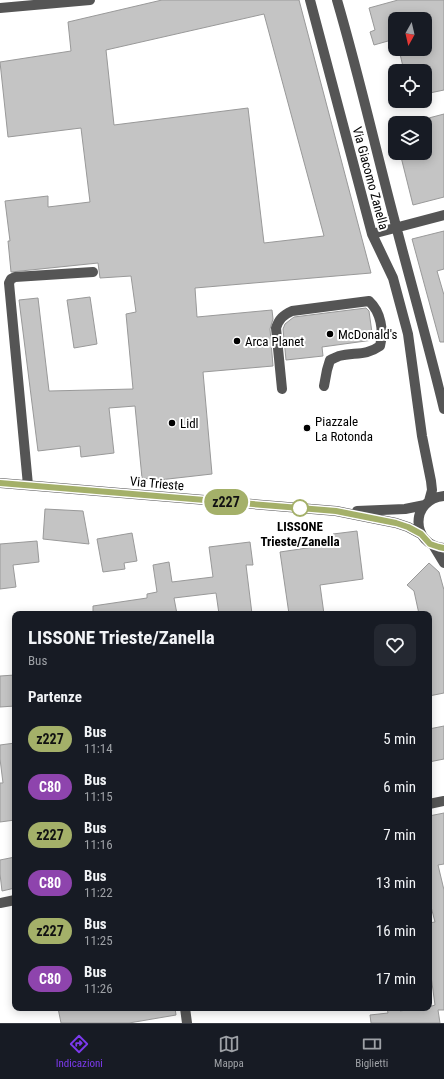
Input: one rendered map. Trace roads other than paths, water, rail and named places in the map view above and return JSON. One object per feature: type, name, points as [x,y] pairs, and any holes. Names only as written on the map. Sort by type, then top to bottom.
[{"type":"street","points":[[0,8],[90,0]]},
{"type":"street","name":"Via Giacomo Zanella","points":[[310,0],[372,234],[394,278],[408,334],[422,436],[432,490],[419,518],[419,528],[421,534]]},
{"type":"street","name":"Via Giacomo Zanella","points":[[337,0],[349,40],[444,409]]},
{"type":"street","points":[[372,234],[444,215]]},
{"type":"street","points":[[28,485],[9,283],[11,279],[15,277],[93,272]]},
{"type":"street","points":[[282,389],[276,328],[282,317],[292,311],[369,301],[374,306],[382,326],[382,340],[380,346],[374,351],[368,353],[339,356],[330,360],[324,386]]},
{"type":"street","name":"Via Trieste","points":[[0,483],[336,511],[397,510],[414,508],[437,497],[444,496]]},
{"type":"street","name":"Via Trieste","points":[[336,511],[396,523],[408,527],[421,534],[433,545]]},
{"type":"street","points":[[433,545],[444,548]]},
{"type":"street","points":[[433,545],[444,563]]},
{"type":"street","points":[[432,803],[444,801]]},
{"type":"street","points":[[0,903],[12,901]]},
{"type":"street","points":[[185,1011],[187,1023]]},
{"type":"place","name":"McDonald's","points":[[330,334]]},
{"type":"place","name":"Arca Planet","points":[[237,341]]},
{"type":"place","name":"Lidl","points":[[172,423]]},
{"type":"place","name":"Piazzale La Rotonda","points":[[307,428]]},
{"type":"place","name":"LISSONE Trieste/Zanella","points":[[300,508]]}]
